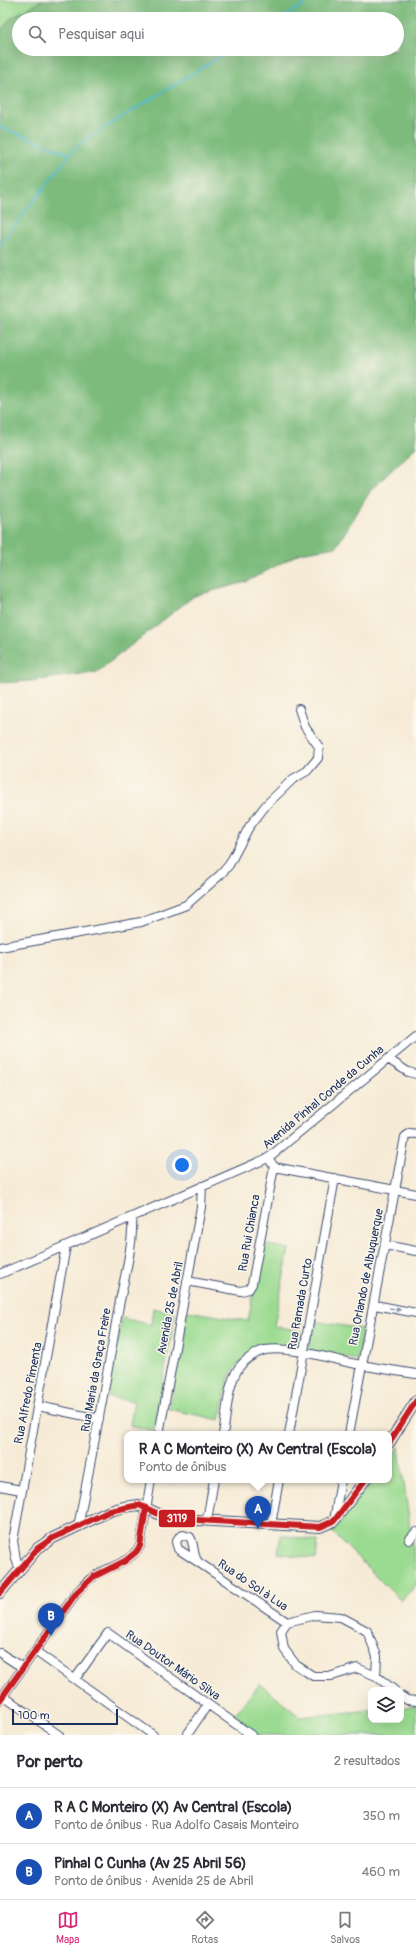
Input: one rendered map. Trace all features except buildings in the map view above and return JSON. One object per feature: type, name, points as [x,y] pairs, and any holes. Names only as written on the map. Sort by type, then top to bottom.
[{"type":"street","points":[[0,947],[141,922],[186,905],[224,870],[249,827],[266,805],[293,779],[307,771],[318,758],[319,747],[305,727],[299,709]]},
{"type":"street","name":"Avenida Pinhal Conde da Cunha","points":[[0,1274],[268,1158],[416,1036]]},
{"type":"street","points":[[388,1059],[408,1072],[416,1074]]},
{"type":"street","name":"Rua Orlando de Albuquerque","points":[[350,1431],[361,1365],[375,1305],[394,1189],[405,1137],[410,1133],[416,1134]]},
{"type":"street","points":[[268,1158],[274,1166],[416,1194]]},
{"type":"street","name":"Rua Rui Chianca","points":[[187,1281],[241,1291],[249,1289],[274,1166]]},
{"type":"street","name":"Rua Ramada Curto","points":[[290,1431],[336,1178]]},
{"type":"street","name":"Avenida 25 de Abril","points":[[160,1431],[201,1207],[202,1186]]},
{"type":"street","name":"Rua Maria da Graça Freire","points":[[78,1527],[100,1419],[132,1233],[132,1217]]},
{"type":"street","points":[[385,1245],[416,1251]]},
{"type":"street","name":"Rua Alfredo Pimenta","points":[[20,1568],[16,1559],[12,1541],[38,1406],[66,1246]]},
{"type":"street","points":[[375,1305],[416,1313]]},
{"type":"street","points":[[224,1431],[232,1384],[238,1369],[251,1357],[264,1350],[280,1350],[303,1353],[361,1365],[416,1374]]},
{"type":"street","points":[[392,1438],[416,1401]]},
{"type":"street","points":[[38,1406],[100,1419]]},
{"type":"street","points":[[59,1735],[2,1698],[77,1592],[92,1578],[121,1563],[140,1546],[150,1483]]},
{"type":"street","points":[[207,1520],[213,1483]]},
{"type":"street","points":[[270,1524],[278,1483]]},
{"type":"street","points":[[334,1522],[340,1483]]},
{"type":"street","points":[[0,1593],[20,1568],[44,1543],[124,1507],[134,1505],[146,1508],[163,1516],[320,1527],[334,1522],[363,1483]]},
{"type":"street","points":[[0,1486],[21,1490]]},
{"type":"street","points":[[409,1540],[416,1532]]},
{"type":"street","name":"Rua do Sol à Lua","points":[[198,1562],[287,1622],[315,1615],[341,1617],[367,1631],[377,1656],[376,1676]]},
{"type":"street","points":[[287,1622],[281,1631],[284,1649],[296,1666],[313,1676],[332,1676],[357,1668],[376,1676],[390,1687]]},
{"type":"street","name":"Rua Doutor Mário Silva","points":[[75,1679],[108,1633],[251,1735]]},
{"type":"street","points":[[35,1651],[153,1735]]},
{"type":"street","points":[[0,1653],[23,1668]]},
{"type":"street","points":[[404,1698],[416,1701]]},
{"type":"street","points":[[187,1735],[208,1704]]},
{"type":"green space","points":[[0,0],[43,0],[22,12],[12,12],[12,18],[0,32]]},
{"type":"green space","points":[[43,0],[416,0],[416,447],[371,490],[336,547],[300,553],[246,582],[194,596],[97,672],[30,681],[0,683],[0,32],[12,18],[12,56],[404,56],[404,12],[22,12]]},
{"type":"green space","points":[[263,1244],[289,1249],[274,1326],[302,1331],[299,1348],[267,1344],[246,1355],[230,1374],[220,1420],[169,1409],[187,1311],[248,1321]]},
{"type":"green space","points":[[153,1308],[175,1313],[154,1431],[130,1425],[134,1401],[107,1397],[122,1318],[151,1325]]},
{"type":"green space","points":[[314,1321],[362,1329],[358,1360],[308,1351]]},
{"type":"green space","points":[[399,1447],[416,1571],[416,1585],[401,1601],[332,1532],[371,1483],[392,1483],[392,1456]]},
{"type":"green space","points":[[281,1535],[318,1541],[316,1559],[278,1553]]},
{"type":"green space","points":[[260,1684],[300,1717],[368,1710],[368,1723],[404,1723],[404,1707],[416,1705],[416,1735],[320,1735],[315,1732],[313,1735],[251,1735],[230,1720]]},
{"type":"waterway","points":[[292,12],[311,0]]},
{"type":"waterway","points":[[0,245],[77,145],[221,56]]},
{"type":"waterway","points":[[0,127],[69,154]]},
{"type":"transit line","name":"3119","points":[[392,1438],[416,1401]]},
{"type":"transit line","name":"3119","points":[[0,1593],[38,1548],[53,1538],[110,1511],[139,1505],[163,1516],[180,1519],[320,1527],[334,1521],[363,1483]]},
{"type":"transit line","name":"3119","points":[[0,1700],[77,1592],[93,1577],[125,1561],[136,1552],[140,1546],[146,1508]]},
{"type":"place","name":"R A C Monteiro (X) Av Central (Escola)","points":[[258,1529]]},
{"type":"place","name":"Pinhal C Cunha (Av 25 Abril 56)","points":[[51,1636]]}]
